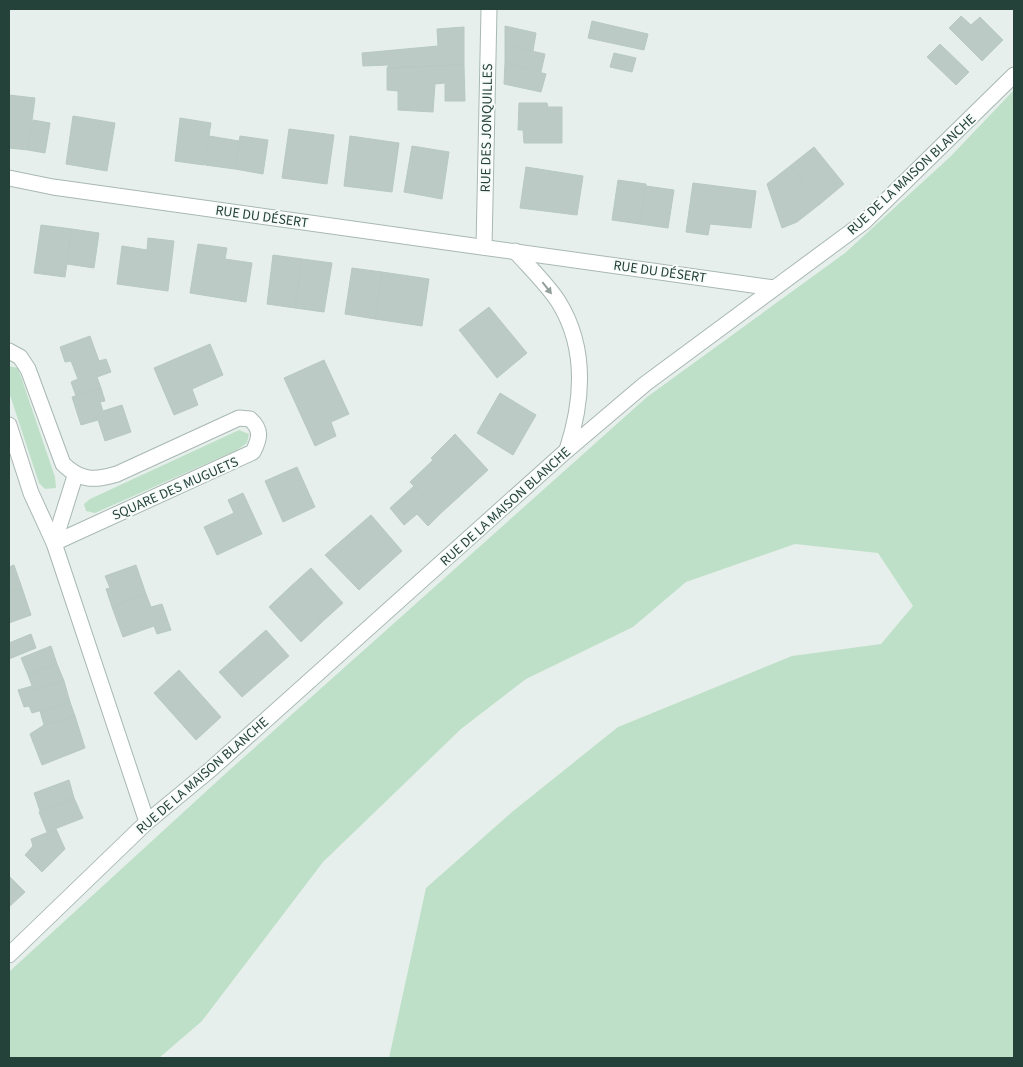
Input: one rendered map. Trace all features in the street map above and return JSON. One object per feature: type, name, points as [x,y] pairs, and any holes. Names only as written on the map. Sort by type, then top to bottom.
[{"type":"street","name":"RUE DES JONQUILLES","points":[[484,247],[488,9]]},
{"type":"street","name":"RUE DE LA MAISON BLANCHE","points":[[9,954],[148,822],[210,770],[566,451],[645,384],[864,222],[1014,75]]},
{"type":"street","name":"RUE DU DÉSERT","points":[[9,178],[53,187],[774,288]]},
{"type":"street","points":[[515,251],[558,301],[576,345],[580,371],[579,395],[575,424],[566,451]]},
{"type":"street","points":[[9,351],[20,357],[28,369],[63,464],[75,476],[54,543]]},
{"type":"street","name":"SQUARE DES MUGUETS","points":[[54,543],[253,452],[260,438],[258,426],[250,419],[239,418],[117,474],[100,479],[75,476]]},
{"type":"street","points":[[9,425],[31,493],[54,543],[148,822]]},
{"type":"green space","points":[[1014,90],[1014,1058],[389,1058],[426,888],[512,812],[618,727],[792,656],[881,644],[913,606],[878,553],[795,544],[686,582],[633,627],[526,679],[461,729],[323,862],[202,1021],[159,1058],[9,1058],[10,971],[224,775],[647,397],[845,253],[950,157]]},
{"type":"green space","points":[[9,366],[18,368],[55,477],[56,488],[45,489],[39,483],[9,392]]},
{"type":"green space","points":[[239,430],[249,434],[247,443],[237,450],[95,513],[86,511],[84,504],[90,499]]},
{"type":"building","points":[[961,16],[971,25],[980,17],[1003,40],[982,61],[949,28]]},
{"type":"building","points":[[592,21],[648,34],[644,50],[588,38]]},
{"type":"building","points":[[505,26],[536,33],[533,51],[505,45]]},
{"type":"building","points":[[464,27],[464,65],[387,68],[389,65],[363,66],[362,53],[438,46],[437,29]]},
{"type":"building","points":[[940,44],[969,72],[956,85],[927,57]]},
{"type":"building","points":[[505,45],[545,54],[541,72],[505,63]]},
{"type":"building","points":[[614,53],[636,58],[632,72],[610,67]]},
{"type":"building","points":[[505,63],[546,74],[541,92],[504,84]]},
{"type":"building","points":[[464,65],[465,101],[445,101],[445,83],[435,84],[433,112],[398,110],[398,91],[387,90],[387,68]]},
{"type":"building","points":[[9,95],[35,98],[28,150],[9,148]]},
{"type":"building","points":[[519,103],[547,103],[548,107],[562,107],[562,143],[524,143],[523,130],[518,130]]},
{"type":"building","points":[[73,116],[115,123],[107,171],[66,164]]},
{"type":"building","points":[[180,118],[211,123],[204,165],[175,161]]},
{"type":"building","points":[[33,120],[50,123],[45,153],[28,150]]},
{"type":"building","points":[[289,129],[334,135],[327,184],[282,178]]},
{"type":"building","points":[[209,136],[239,141],[235,169],[205,165]]},
{"type":"building","points":[[240,136],[268,140],[263,174],[235,169]]},
{"type":"building","points":[[350,136],[399,143],[392,192],[344,186]]},
{"type":"building","points":[[412,146],[449,152],[442,199],[404,192]]},
{"type":"building","points":[[814,147],[844,184],[820,204],[790,166]]},
{"type":"building","points":[[790,166],[820,204],[797,222],[782,228],[767,184]]},
{"type":"building","points":[[526,167],[583,176],[577,215],[520,208]]},
{"type":"building","points":[[618,180],[646,184],[640,224],[612,220]]},
{"type":"building","points":[[693,183],[756,191],[751,228],[710,224],[708,235],[686,232]]},
{"type":"building","points":[[646,186],[674,190],[668,228],[640,224]]},
{"type":"building","points":[[41,225],[72,229],[65,277],[34,273]]},
{"type":"building","points":[[72,229],[99,233],[94,268],[67,264]]},
{"type":"building","points":[[148,238],[174,241],[168,291],[117,284],[122,246],[147,250]]},
{"type":"building","points":[[198,244],[227,248],[225,259],[252,263],[246,302],[190,293]]},
{"type":"building","points":[[273,255],[302,259],[295,308],[267,304]]},
{"type":"building","points":[[302,259],[332,263],[324,312],[295,308]]},
{"type":"building","points":[[352,268],[382,272],[375,319],[345,314]]},
{"type":"building","points":[[382,272],[429,279],[422,326],[375,319]]},
{"type":"building","points":[[489,307],[527,353],[497,378],[459,330]]},
{"type":"building","points":[[90,336],[99,361],[106,359],[111,372],[97,377],[101,388],[76,396],[71,382],[78,379],[71,361],[65,362],[60,347]]},
{"type":"building","points":[[210,344],[223,375],[192,389],[198,405],[174,415],[154,368]]},
{"type":"building","points":[[324,360],[349,414],[331,422],[336,436],[315,446],[284,378]]},
{"type":"building","points":[[101,388],[105,401],[100,402],[103,411],[122,405],[131,432],[105,441],[98,420],[81,425],[72,397]]},
{"type":"building","points":[[500,393],[536,415],[513,455],[477,433]]},
{"type":"building","points":[[455,434],[488,470],[463,493],[431,458]]},
{"type":"building","points":[[433,460],[463,493],[440,514],[410,482]]},
{"type":"building","points":[[297,467],[315,507],[283,522],[265,481]]},
{"type":"building","points":[[414,486],[440,514],[428,526],[417,514],[404,525],[390,508]]},
{"type":"building","points":[[243,493],[262,534],[217,555],[204,527],[234,513],[228,500]]},
{"type":"building","points":[[371,515],[402,551],[380,571],[348,535]]},
{"type":"building","points":[[348,535],[380,571],[359,590],[325,555]]},
{"type":"building","points":[[14,565],[22,588],[9,593],[9,567]]},
{"type":"building","points":[[136,565],[146,594],[112,607],[106,589],[110,588],[105,576]]},
{"type":"building","points":[[311,568],[343,603],[322,622],[289,588]]},
{"type":"building","points":[[22,588],[31,615],[9,623],[9,593]]},
{"type":"building","points":[[289,588],[322,622],[301,642],[269,607]]},
{"type":"building","points":[[146,594],[151,607],[162,604],[171,630],[157,634],[154,626],[123,637],[112,607]]},
{"type":"building","points":[[266,630],[289,656],[242,697],[219,672]]},
{"type":"building","points":[[31,634],[36,648],[9,659],[9,643]]},
{"type":"building","points":[[51,646],[57,664],[28,675],[21,658]]},
{"type":"building","points":[[57,664],[64,681],[34,691],[28,675]]},
{"type":"building","points":[[179,670],[221,717],[196,740],[154,693]]},
{"type":"building","points":[[64,681],[70,702],[32,713],[29,706],[24,707],[18,690],[32,686],[34,691]]},
{"type":"building","points":[[70,702],[75,716],[44,725],[40,711]]},
{"type":"building","points":[[75,716],[85,748],[42,765],[30,734],[44,725]]},
{"type":"building","points":[[69,780],[74,798],[40,811],[34,793]]},
{"type":"building","points":[[74,798],[83,818],[47,832],[39,812]]},
{"type":"building","points":[[56,829],[65,849],[42,872],[25,855],[33,846],[31,839]]},
{"type":"building","points":[[9,876],[25,892],[9,907]]}]
